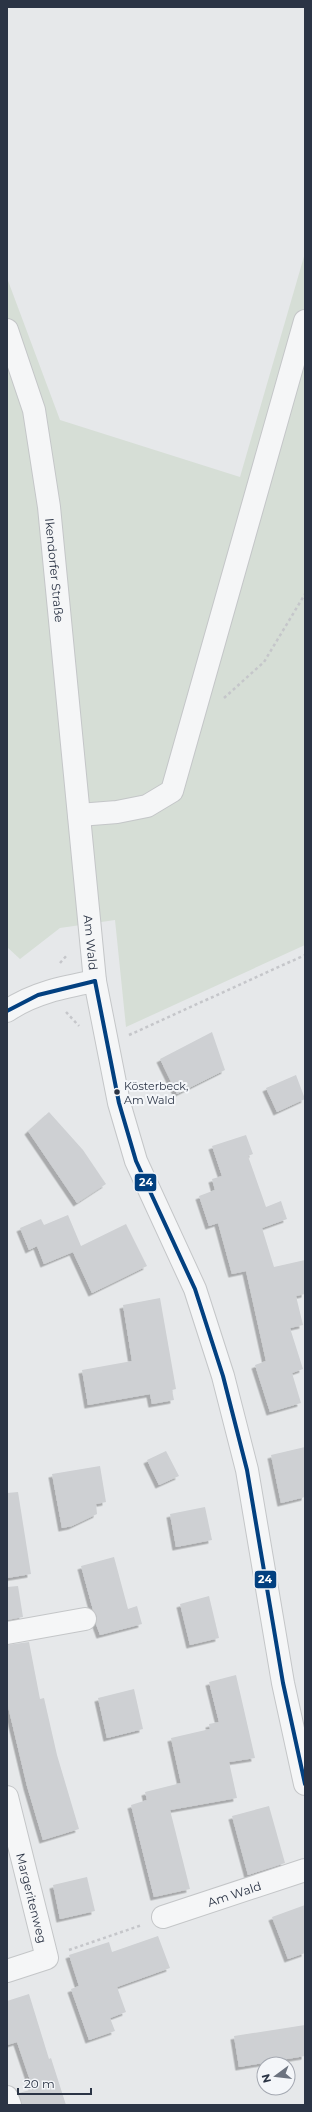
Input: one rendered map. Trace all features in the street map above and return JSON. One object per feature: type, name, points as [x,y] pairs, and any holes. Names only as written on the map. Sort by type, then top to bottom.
[{"type":"street","points":[[79,815],[117,812],[147,806],[172,791],[305,321]]},
{"type":"street","name":"Ikendorfer Straße","points":[[7,330],[34,410],[49,507],[79,815]]},
{"type":"street","name":"Am Wald","points":[[79,815],[95,981],[119,1103],[136,1161],[196,1289],[223,1376],[247,1470],[283,1683],[305,1784]]},
{"type":"street","points":[[7,1011],[22,1001],[60,988],[95,981]]},
{"type":"street","points":[[7,1633],[85,1619]]},
{"type":"street","name":"Margeritenweg","points":[[7,1798],[47,1958],[7,1971]]},
{"type":"street","name":"Am Wald","points":[[163,1918],[305,1870]]},
{"type":"street","points":[[7,2097],[10,2105]]},
{"type":"path","points":[[218,704],[264,662],[305,594]]},
{"type":"path","points":[[58,965],[68,956],[76,939],[91,937]]},
{"type":"path","points":[[61,1011],[66,1012],[84,1032],[93,1048],[108,1045],[305,955]]},
{"type":"path","points":[[47,1958],[163,1918]]},
{"type":"shaded area","points":[[305,253],[305,945],[126,1027],[115,920],[60,928],[20,959],[7,947],[7,278],[60,420],[240,477]]},
{"type":"building","points":[[212,1032],[225,1070],[177,1094],[160,1059]]},
{"type":"building","points":[[296,1075],[305,1099],[277,1112],[266,1088]]},
{"type":"building","points":[[49,1112],[83,1150],[106,1184],[77,1203],[28,1131]]},
{"type":"building","points":[[246,1135],[253,1154],[248,1156],[266,1207],[281,1201],[287,1219],[262,1228],[274,1267],[305,1260],[305,1294],[296,1296],[303,1325],[290,1328],[303,1369],[292,1373],[301,1403],[270,1412],[255,1365],[266,1361],[246,1271],[232,1274],[218,1223],[209,1226],[199,1196],[215,1190],[212,1179],[222,1176],[212,1146]]},
{"type":"building","points":[[68,1215],[81,1246],[126,1224],[147,1266],[92,1293],[73,1252],[44,1264],[37,1246],[29,1250],[20,1228],[41,1219],[44,1225]]},
{"type":"building","points":[[160,1298],[176,1389],[172,1390],[174,1400],[152,1404],[150,1394],[88,1405],[82,1370],[132,1361],[123,1305]]},
{"type":"building","points":[[305,1447],[305,1497],[281,1503],[271,1455]]},
{"type":"building","points":[[166,1451],[179,1476],[159,1485],[147,1460]]},
{"type":"building","points":[[100,1466],[106,1502],[96,1504],[97,1514],[72,1526],[62,1528],[52,1474]]},
{"type":"building","points":[[18,1492],[31,1574],[7,1578],[7,1493]]},
{"type":"building","points":[[205,1507],[212,1540],[176,1547],[170,1514]]},
{"type":"building","points":[[114,1557],[128,1609],[137,1606],[142,1624],[100,1635],[96,1624],[97,1616],[93,1610],[81,1566]]},
{"type":"building","points":[[18,1586],[23,1617],[7,1620],[7,1587]]},
{"type":"building","points":[[209,1596],[219,1638],[190,1645],[180,1604]]},
{"type":"building","points":[[29,1642],[40,1699],[44,1698],[57,1755],[79,1829],[43,1840],[27,1786],[7,1702],[7,1645]]},
{"type":"building","points":[[236,1675],[255,1758],[229,1762],[237,1798],[170,1810],[190,1889],[154,1897],[131,1805],[147,1800],[145,1792],[181,1783],[171,1738],[210,1729],[209,1724],[219,1722],[209,1682]]},
{"type":"building","points":[[134,1689],[143,1729],[107,1738],[98,1698]]},
{"type":"building","points":[[269,1806],[285,1863],[248,1875],[232,1816]]},
{"type":"building","points":[[87,1877],[95,1911],[60,1919],[53,1885]]},
{"type":"building","points":[[305,1905],[305,1953],[288,1959],[272,1917]]},
{"type":"building","points":[[158,1936],[170,1968],[117,1987],[126,2012],[110,2018],[115,2031],[89,2040],[71,1989],[79,1986],[69,1955],[109,1942],[112,1952]]},
{"type":"building","points":[[29,1994],[49,2059],[51,2058],[66,2105],[22,2105],[19,2093],[33,2089],[17,2042],[7,2045],[7,2001]]},
{"type":"building","points":[[305,2025],[305,2056],[296,2058],[296,2056],[256,2056],[256,2064],[239,2067],[234,2036]]},
{"type":"transit line","name":"24","points":[[95,981],[119,1103],[136,1161],[195,1289],[223,1376],[247,1470],[283,1683],[305,1784]]},
{"type":"transit line","name":"24","points":[[7,1011],[38,995],[95,981]]},
{"type":"place","name":"Kösterbeck, Am Wald","points":[[117,1092]]}]
